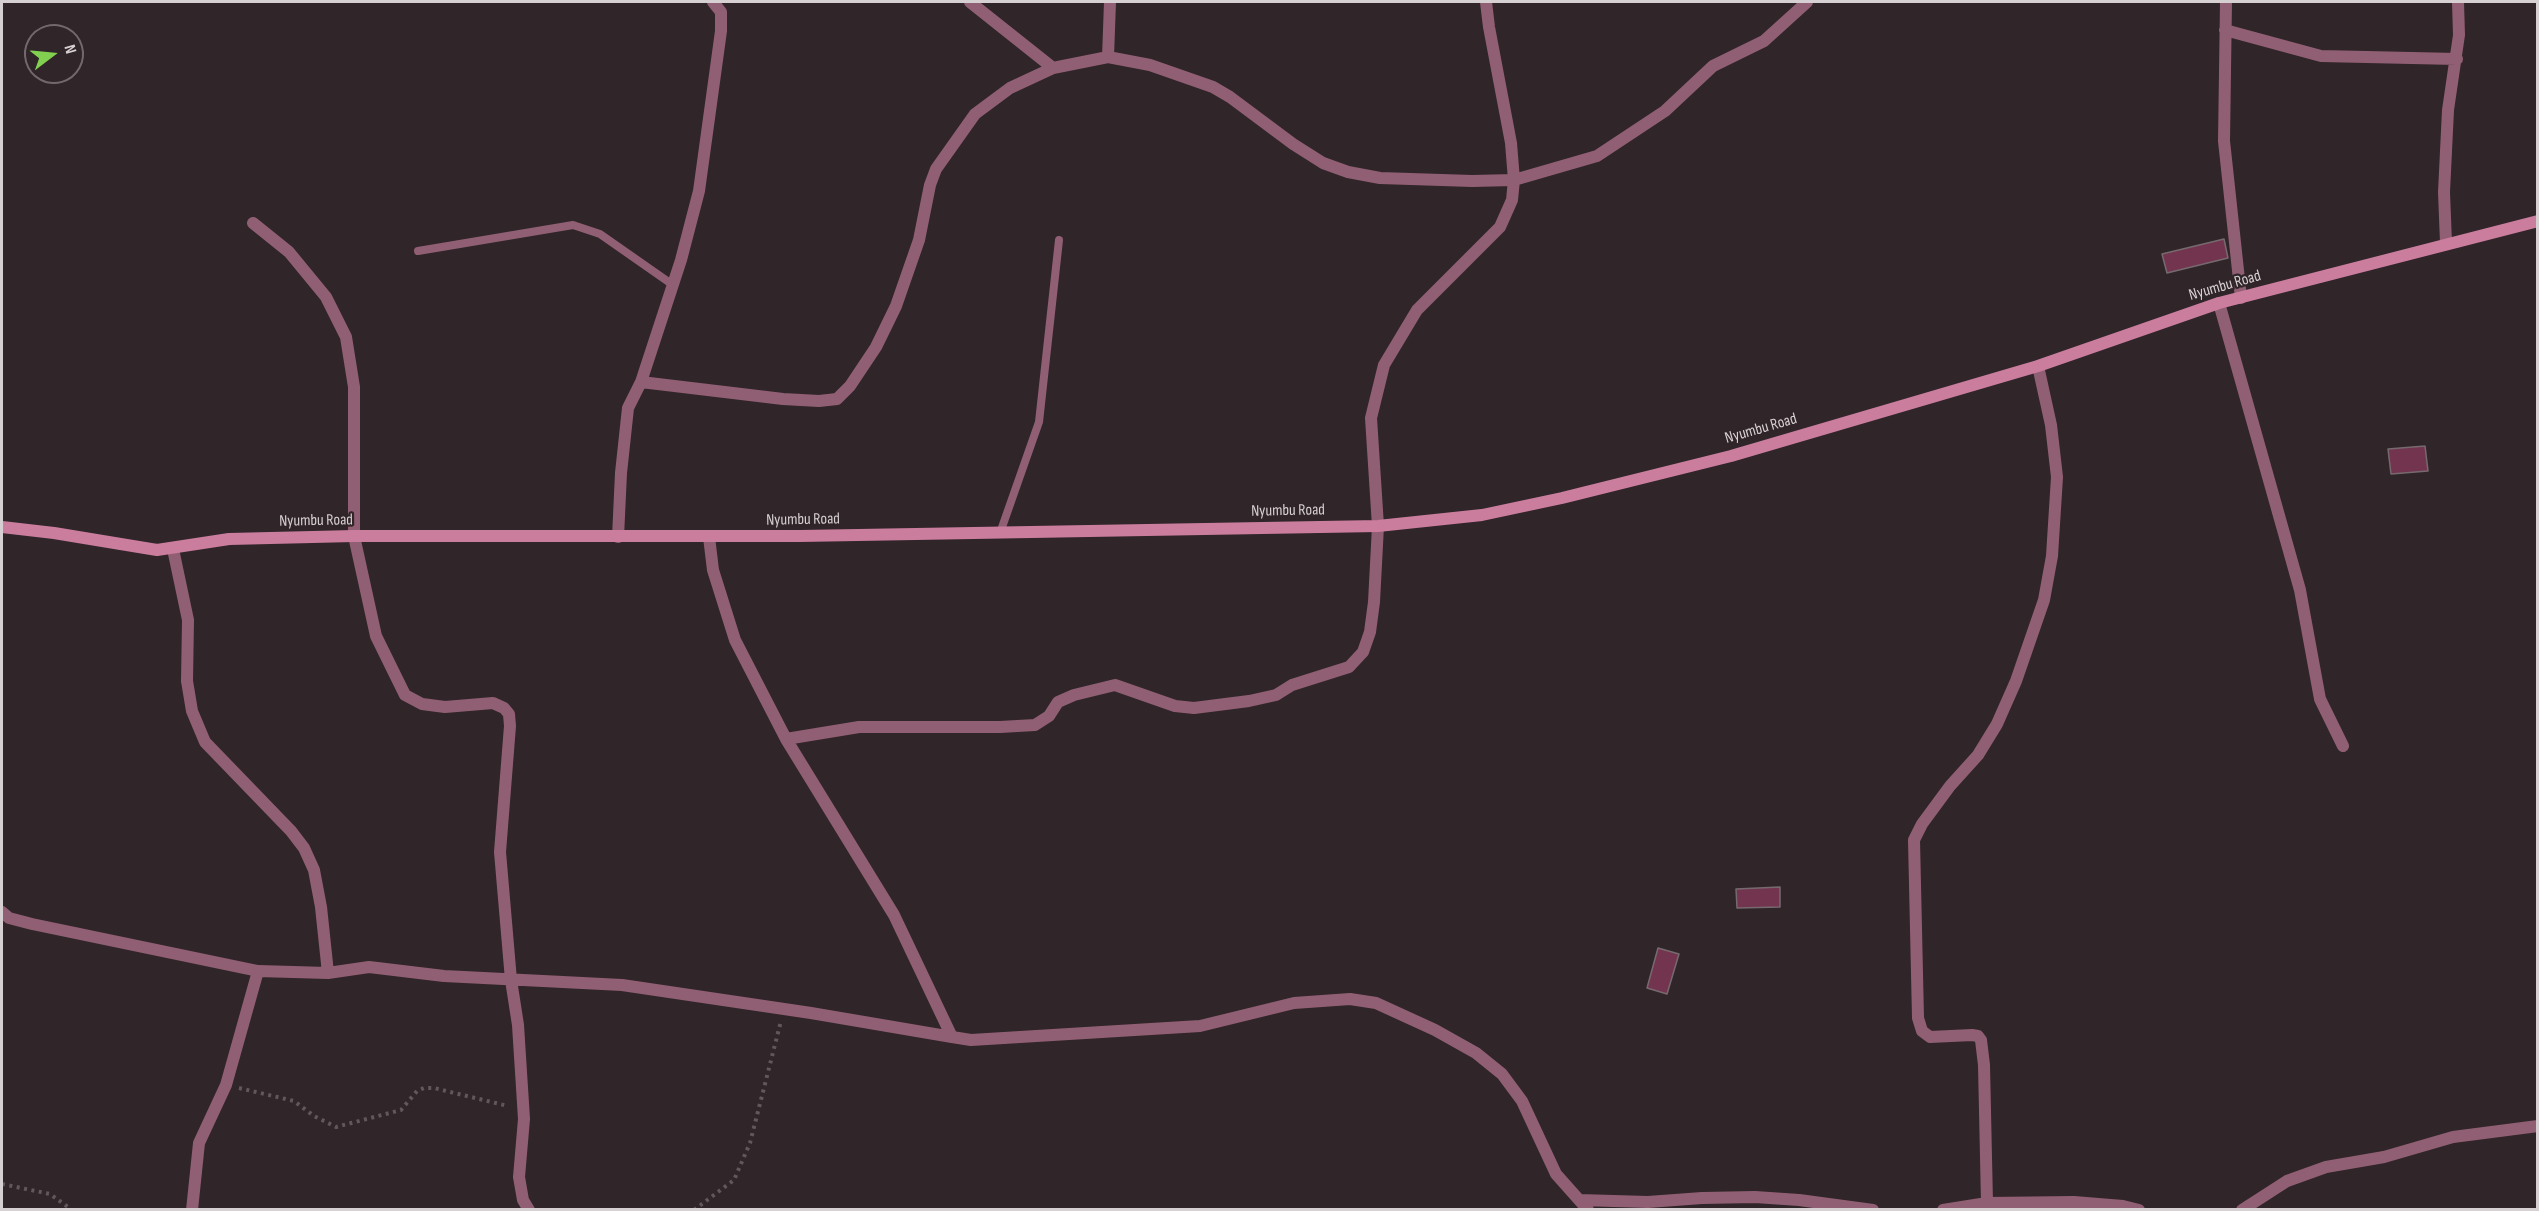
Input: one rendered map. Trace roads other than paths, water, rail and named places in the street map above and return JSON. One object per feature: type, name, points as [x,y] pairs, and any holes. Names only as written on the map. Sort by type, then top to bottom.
[{"type":"street","points":[[618,537],[621,473],[628,408],[641,382],[673,285],[699,191],[721,31],[722,12],[713,2]]},
{"type":"street","points":[[970,2],[1053,68]]},
{"type":"street","points":[[1108,57],[1110,2]]},
{"type":"street","points":[[786,739],[859,727],[1035,725],[1049,716],[1058,702],[1085,692],[1115,685],[1175,706],[1194,708],[1249,701],[1276,695],[1292,685],[1349,667],[1363,652],[1370,632],[1374,602],[1378,526],[1371,418],[1384,365],[1417,310],[1500,227],[1512,200],[1514,180],[1511,143],[1486,2]]},
{"type":"street","points":[[641,382],[783,399],[819,401],[837,399],[850,386],[876,347],[896,306],[919,240],[930,185],[936,169],[975,114],[1010,88],[1053,68],[1108,57],[1150,65],[1213,87],[1323,163],[1348,172],[1380,178],[1514,180],[1597,156],[1665,111],[1713,66],[1764,41],[1808,2]]},
{"type":"street","points":[[2226,2],[2224,141],[2241,298]]},
{"type":"street","points":[[2446,243],[2444,192],[2448,122],[2457,59],[2458,2]]},
{"type":"street","points":[[2225,30],[2321,56],[2457,59]]},
{"type":"street","name":"Nyumbu Road","points":[[2,527],[157,550],[229,539],[354,536],[709,537],[1378,526],[1482,515],[1562,498],[1731,456],[2038,366],[2219,303],[2538,221]]},
{"type":"street","points":[[253,223],[289,252],[326,297],[346,337],[354,387],[354,536],[376,636],[405,695],[422,704],[445,707],[493,703],[504,708],[509,714],[500,852],[511,980],[518,1025],[524,1109],[519,1177],[523,1200],[529,1209]]},
{"type":"street","points":[[2219,303],[2300,590],[2320,699],[2343,746]]},
{"type":"street","points":[[1987,1203],[1984,1065],[1981,1040],[1978,1036],[1972,1035],[1930,1037],[1922,1031],[1918,1018],[1914,840],[1922,824],[1950,786],[1978,755],[1997,724],[2016,681],[2044,600],[2052,556],[2057,477],[2051,425],[2038,366]]},
{"type":"street","points":[[709,537],[713,570],[735,640],[786,739],[894,915],[952,1037]]},
{"type":"street","points":[[173,549],[188,620],[187,681],[192,711],[205,742],[291,831],[304,848],[314,870],[321,907],[328,973]]},
{"type":"street","points":[[2,912],[9,918],[32,924],[258,971],[328,973],[369,967],[444,976],[622,985],[971,1040],[1200,1026],[1294,1003],[1328,999],[1377,1003],[1435,1029],[1476,1053],[1502,1074],[1521,1101],[1556,1174],[1588,1209]]},
{"type":"street","points":[[192,1209],[199,1143],[226,1086],[258,971]]},
{"type":"street","points":[[2242,1209],[2287,1181],[2326,1167],[2384,1157],[2453,1137],[2538,1126]]},
{"type":"street","points":[[1579,1200],[1648,1202],[1755,1197],[1873,1209]]},
{"type":"street","points":[[1943,1209],[1987,1203],[2074,1202],[2139,1209]]},
{"type":"lane","points":[[418,251],[573,225],[600,234],[673,285]]},
{"type":"lane","points":[[1000,533],[1040,422],[1059,240]]}]
